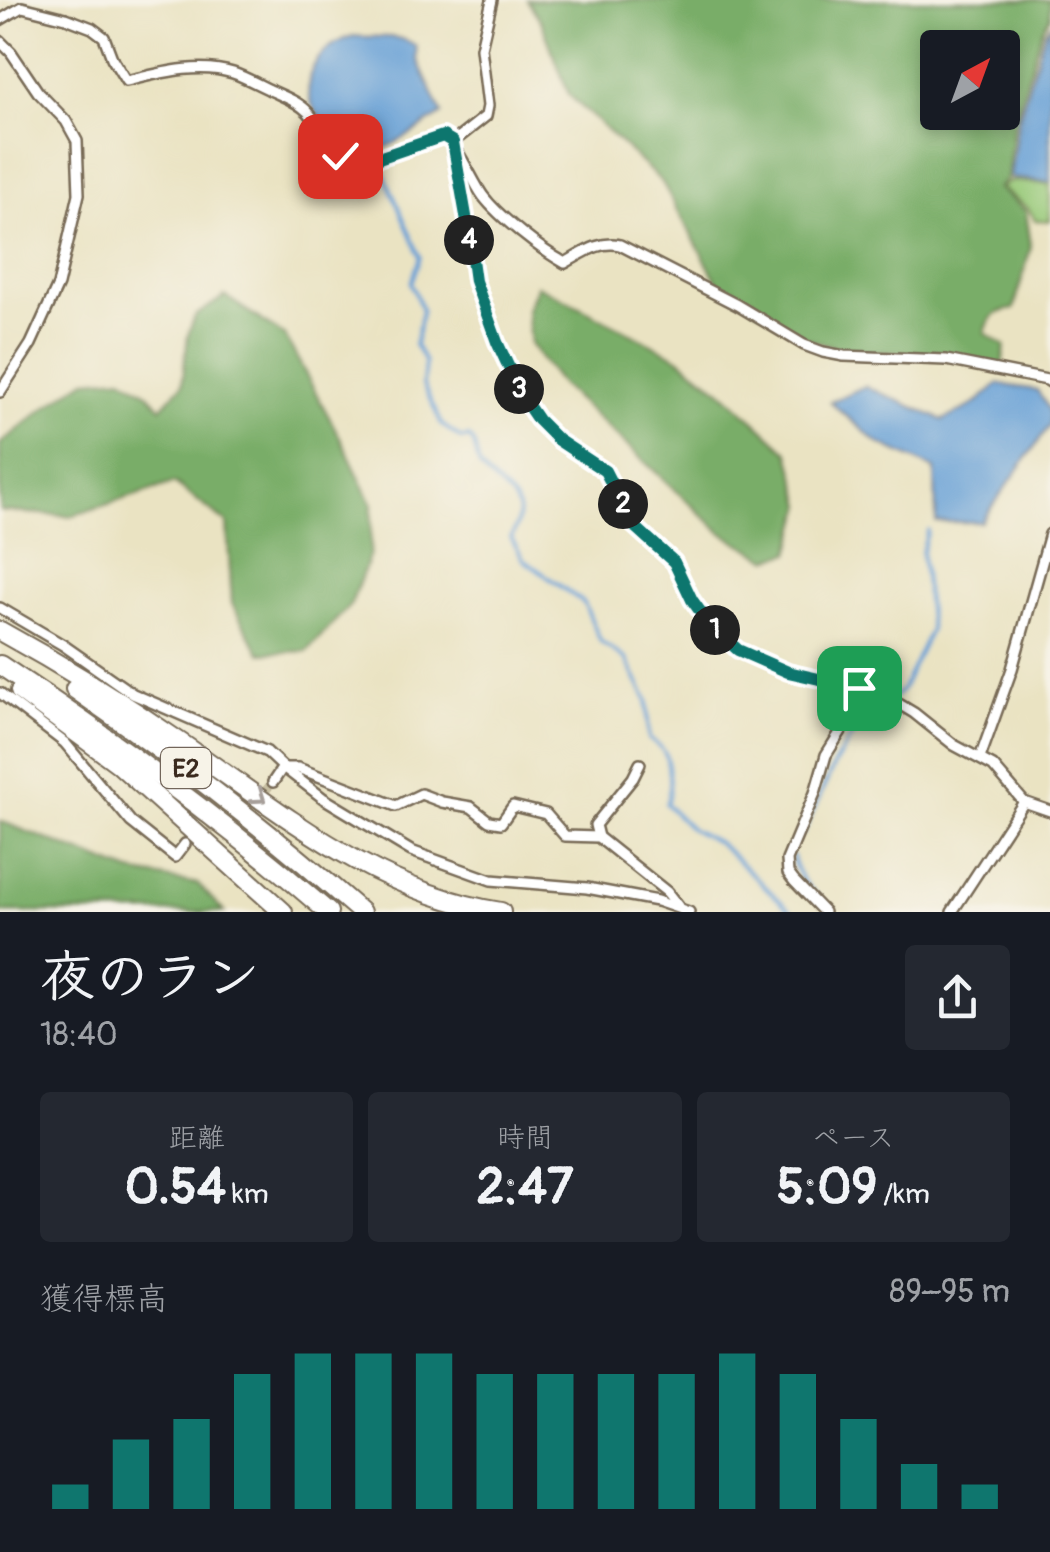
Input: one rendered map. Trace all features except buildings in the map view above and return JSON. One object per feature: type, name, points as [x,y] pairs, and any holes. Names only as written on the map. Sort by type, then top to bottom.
[{"type":"highway","name":"E2","points":[[0,635],[176,761],[361,912]]},
{"type":"highway","points":[[0,635],[47,657],[374,871],[429,895],[501,912]]},
{"type":"highway","name":"E2","points":[[0,664],[209,813],[328,912]]},
{"type":"highway","points":[[0,676],[119,764],[284,912]]},
{"type":"street","points":[[40,11],[44,0]]},
{"type":"street","points":[[453,142],[486,116],[481,48],[492,0]]},
{"type":"street","points":[[0,20],[22,7],[79,23],[104,37],[126,81],[198,69],[236,74],[299,104],[340,156],[357,163],[443,136],[453,142],[485,198],[555,258],[565,263],[600,244],[620,245],[823,352],[946,360],[1050,382]]},
{"type":"street","points":[[0,41],[38,92],[66,121],[77,141],[79,194],[58,285],[31,344],[0,392]]},
{"type":"street","points":[[453,142],[475,281],[516,384],[538,420],[558,440],[605,471],[632,524],[674,562],[692,600],[710,625],[738,650],[788,672],[859,688],[914,712],[954,746],[993,766],[1024,802],[1050,811]]},
{"type":"street","points":[[980,758],[1012,669],[1050,534]]},
{"type":"street","points":[[0,608],[63,645],[133,694],[267,752],[323,798],[411,852],[491,880],[587,888],[684,909]]},
{"type":"street","points":[[824,912],[788,873],[787,860],[826,755],[848,720],[859,688]]},
{"type":"street","points":[[0,693],[65,743],[131,822],[175,857],[185,844]]},
{"type":"street","points":[[640,764],[595,825],[598,837],[684,909]]},
{"type":"street","points":[[274,782],[283,767]]},
{"type":"street","points":[[283,767],[298,768],[396,806],[421,794],[471,807],[488,821],[501,822],[513,806],[546,814],[564,836],[598,837]]},
{"type":"street","points":[[952,912],[1024,802]]},
{"type":"green space","points":[[527,0],[1050,0],[1050,17],[1042,30],[1020,103],[1020,30],[920,30],[920,130],[1013,130],[1007,179],[998,188],[1026,211],[1031,246],[1014,309],[994,315],[985,333],[1005,346],[1002,366],[946,355],[844,350],[804,338],[719,285],[662,182],[569,95],[541,21]]},
{"type":"green space","points":[[1011,181],[1050,184],[1050,221],[1035,220],[1028,208],[1000,188]]},
{"type":"green space","points":[[537,285],[677,357],[723,392],[789,453],[803,505],[790,553],[768,559],[722,533],[560,384],[530,344],[527,310]]},
{"type":"green space","points":[[225,296],[285,336],[372,504],[370,554],[351,604],[307,651],[260,653],[232,604],[227,523],[174,483],[71,516],[0,511],[0,444],[86,380],[122,377],[149,394],[161,408],[182,385],[188,335],[195,316]]},
{"type":"green space","points":[[0,821],[131,872],[198,884],[224,912],[0,912]]},
{"type":"water","points":[[1050,25],[1050,182],[1010,178],[1020,113]]},
{"type":"water","points":[[353,36],[394,37],[416,46],[417,59],[442,114],[401,140],[366,154],[353,153],[340,144],[315,110],[309,94],[311,74],[320,57]]},
{"type":"water","points":[[998,384],[1037,390],[1050,411],[1050,425],[981,522],[936,522],[935,469],[878,443],[830,402],[865,386],[943,420],[975,404]]},
{"type":"waterway","points":[[380,164],[420,257],[411,283],[422,310],[415,345],[425,362],[423,385],[442,425],[462,439],[469,437],[480,467],[516,504],[518,518],[511,538],[524,560],[584,603],[601,642],[626,659],[647,700],[649,739],[663,750],[667,761],[666,804],[691,829],[719,843],[792,912]]},
{"type":"waterway","points":[[803,833],[835,763],[857,728],[902,690],[930,630],[922,552],[928,530]]},
{"type":"waterway","points":[[793,856],[802,880],[831,912]]},
{"type":"tunnel","points":[[185,844],[251,807],[273,782]]},
{"type":"route","points":[[340,156],[357,163],[443,136],[453,142],[475,281],[497,342],[523,398],[538,420],[558,440],[605,471],[632,524],[674,562],[692,600],[710,625],[738,650],[788,672],[859,688]]}]
